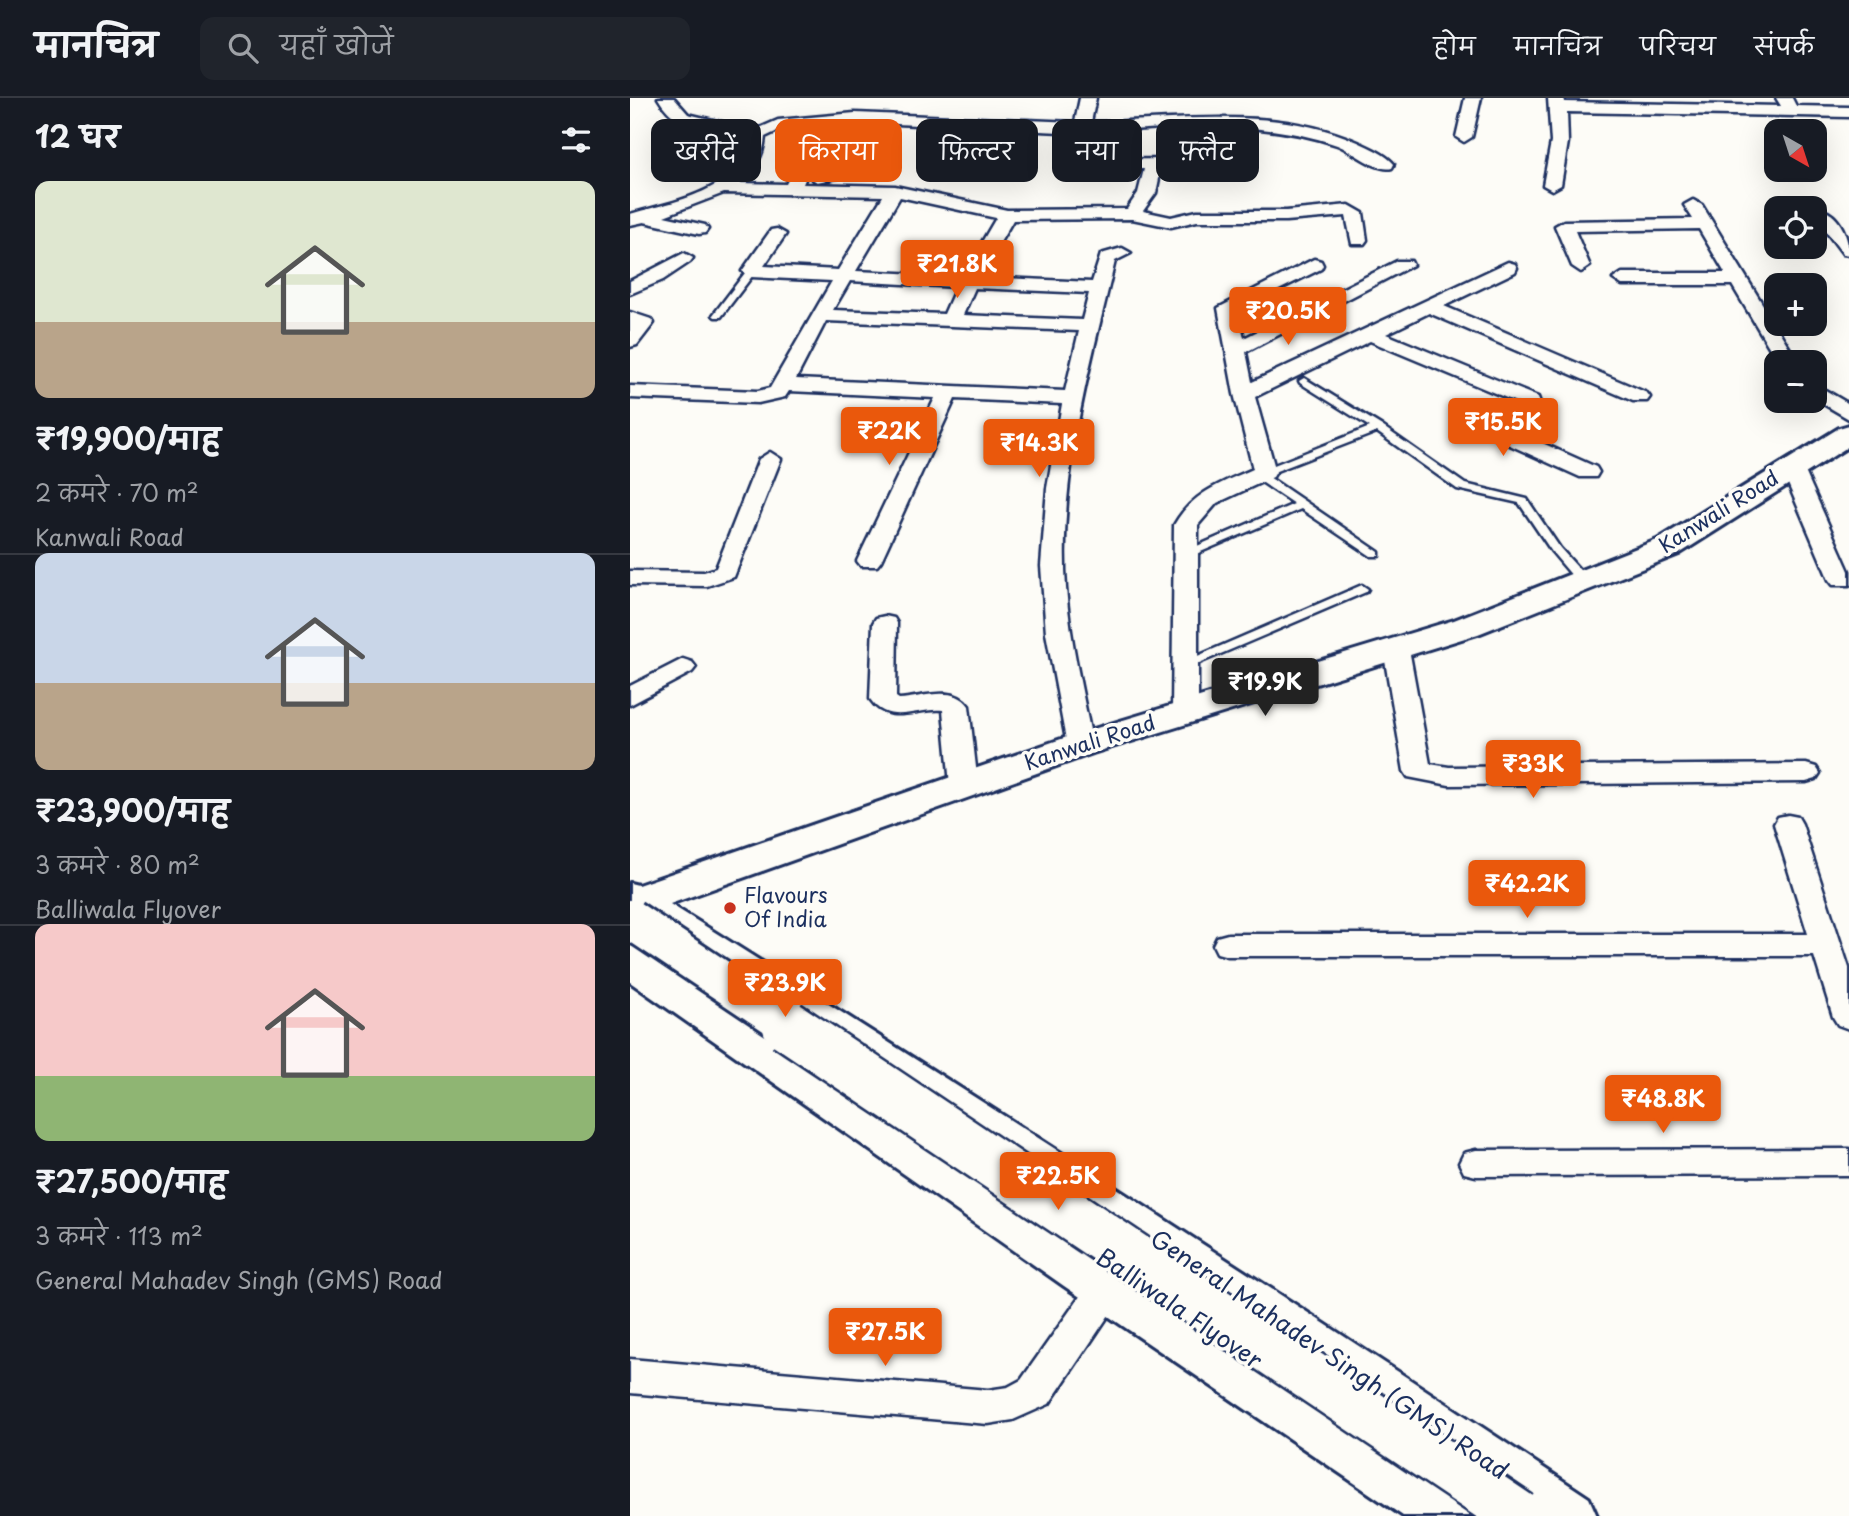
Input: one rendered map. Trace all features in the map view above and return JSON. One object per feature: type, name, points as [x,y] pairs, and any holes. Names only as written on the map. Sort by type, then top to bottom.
[{"type":"street","points":[[666,98],[673,110],[687,119]]},
{"type":"street","points":[[861,118],[868,98]]},
{"type":"street","points":[[1084,119],[1088,98]]},
{"type":"street","points":[[1464,137],[1473,98]]},
{"type":"street","points":[[1552,185],[1561,146],[1558,103],[1788,104],[1849,112]]},
{"type":"street","points":[[761,132],[774,124],[861,118],[1052,127]]},
{"type":"street","points":[[1259,125],[1346,141],[1386,164]]},
{"type":"street","points":[[1132,214],[1147,193],[1154,164],[1142,158]]},
{"type":"street","points":[[636,218],[732,182]]},
{"type":"street","points":[[795,184],[803,182]]},
{"type":"street","points":[[721,188],[795,184],[895,191],[1007,215],[1132,214],[1171,222],[1212,215],[1286,216],[1349,210],[1354,214],[1358,240]]},
{"type":"street","points":[[630,393],[758,397],[778,393],[785,385],[820,315],[895,191]]},
{"type":"street","points":[[1693,205],[1780,350]]},
{"type":"street","points":[[951,320],[968,281],[1007,215]]},
{"type":"street","points":[[636,218],[699,229]]},
{"type":"street","points":[[1827,221],[1849,250]]},
{"type":"street","points":[[1581,266],[1564,226],[1703,223]]},
{"type":"street","points":[[751,271],[777,234]]},
{"type":"street","points":[[1080,745],[1053,570],[1054,529],[1067,432],[1107,258],[1122,253]]},
{"type":"street","points":[[630,288],[656,276],[684,258]]},
{"type":"street","points":[[1185,712],[1185,555],[1190,515],[1214,495],[1262,473],[1228,308],[1314,265]]},
{"type":"street","points":[[1236,350],[1405,265]]},
{"type":"street","points":[[1244,394],[1508,268]]},
{"type":"street","points":[[751,271],[1100,288]]},
{"type":"street","points":[[1622,279],[1736,279]]},
{"type":"street","points":[[1429,306],[1640,397]]},
{"type":"street","points":[[820,315],[1092,326]]},
{"type":"street","points":[[630,318],[644,323],[630,341]]},
{"type":"street","points":[[1369,334],[1531,401],[1532,408],[1500,425],[1500,432],[1588,472]]},
{"type":"street","points":[[785,385],[1075,398]]},
{"type":"street","points":[[869,561],[948,392]]},
{"type":"street","points":[[1827,398],[1849,413]]},
{"type":"street","name":"Kanwali Road","points":[[631,911],[964,785],[1080,745],[1466,627],[1668,547],[1792,467],[1849,434]]},
{"type":"street","points":[[630,578],[707,579],[726,572],[771,459]]},
{"type":"street","points":[[1792,467],[1841,580]]},
{"type":"street","points":[[886,623],[883,699],[894,706],[944,701],[956,706],[964,785]]},
{"type":"street","points":[[1396,649],[1418,771],[1448,776],[1806,773]]},
{"type":"street","points":[[630,697],[683,667]]},
{"type":"street","points":[[1788,824],[1849,1017]]},
{"type":"street","name":"General Mahadev Singh (GMS) Road","points":[[631,911],[743,969],[1363,1376],[1569,1516]]},
{"type":"street","name":"Balliwala Flyover","points":[[631,911],[1484,1516]]},
{"type":"street","name":"Balliwala Flyover","points":[[631,911],[1519,1516]]},
{"type":"street","points":[[1228,945],[1826,946]]},
{"type":"street","points":[[630,961],[779,1065],[1450,1516]]},
{"type":"street","points":[[692,1004],[743,969]]},
{"type":"street","points":[[779,1065],[830,1026]]},
{"type":"street","points":[[1476,1163],[1849,1162]]},
{"type":"street","points":[[630,1376],[988,1407],[1013,1403],[1035,1392],[1108,1286]]},
{"type":"lane","points":[[718,315],[751,271]]},
{"type":"lane","points":[[1304,381],[1378,428],[1461,487],[1523,501],[1556,550],[1583,581]]},
{"type":"lane","points":[[1375,554],[1301,505],[1262,473],[1378,428]]},
{"type":"lane","points":[[1185,555],[1301,505]]},
{"type":"lane","points":[[1185,664],[1362,589]]},
{"type":"place","name":"Flavours Of India","points":[[730,908]]}]
